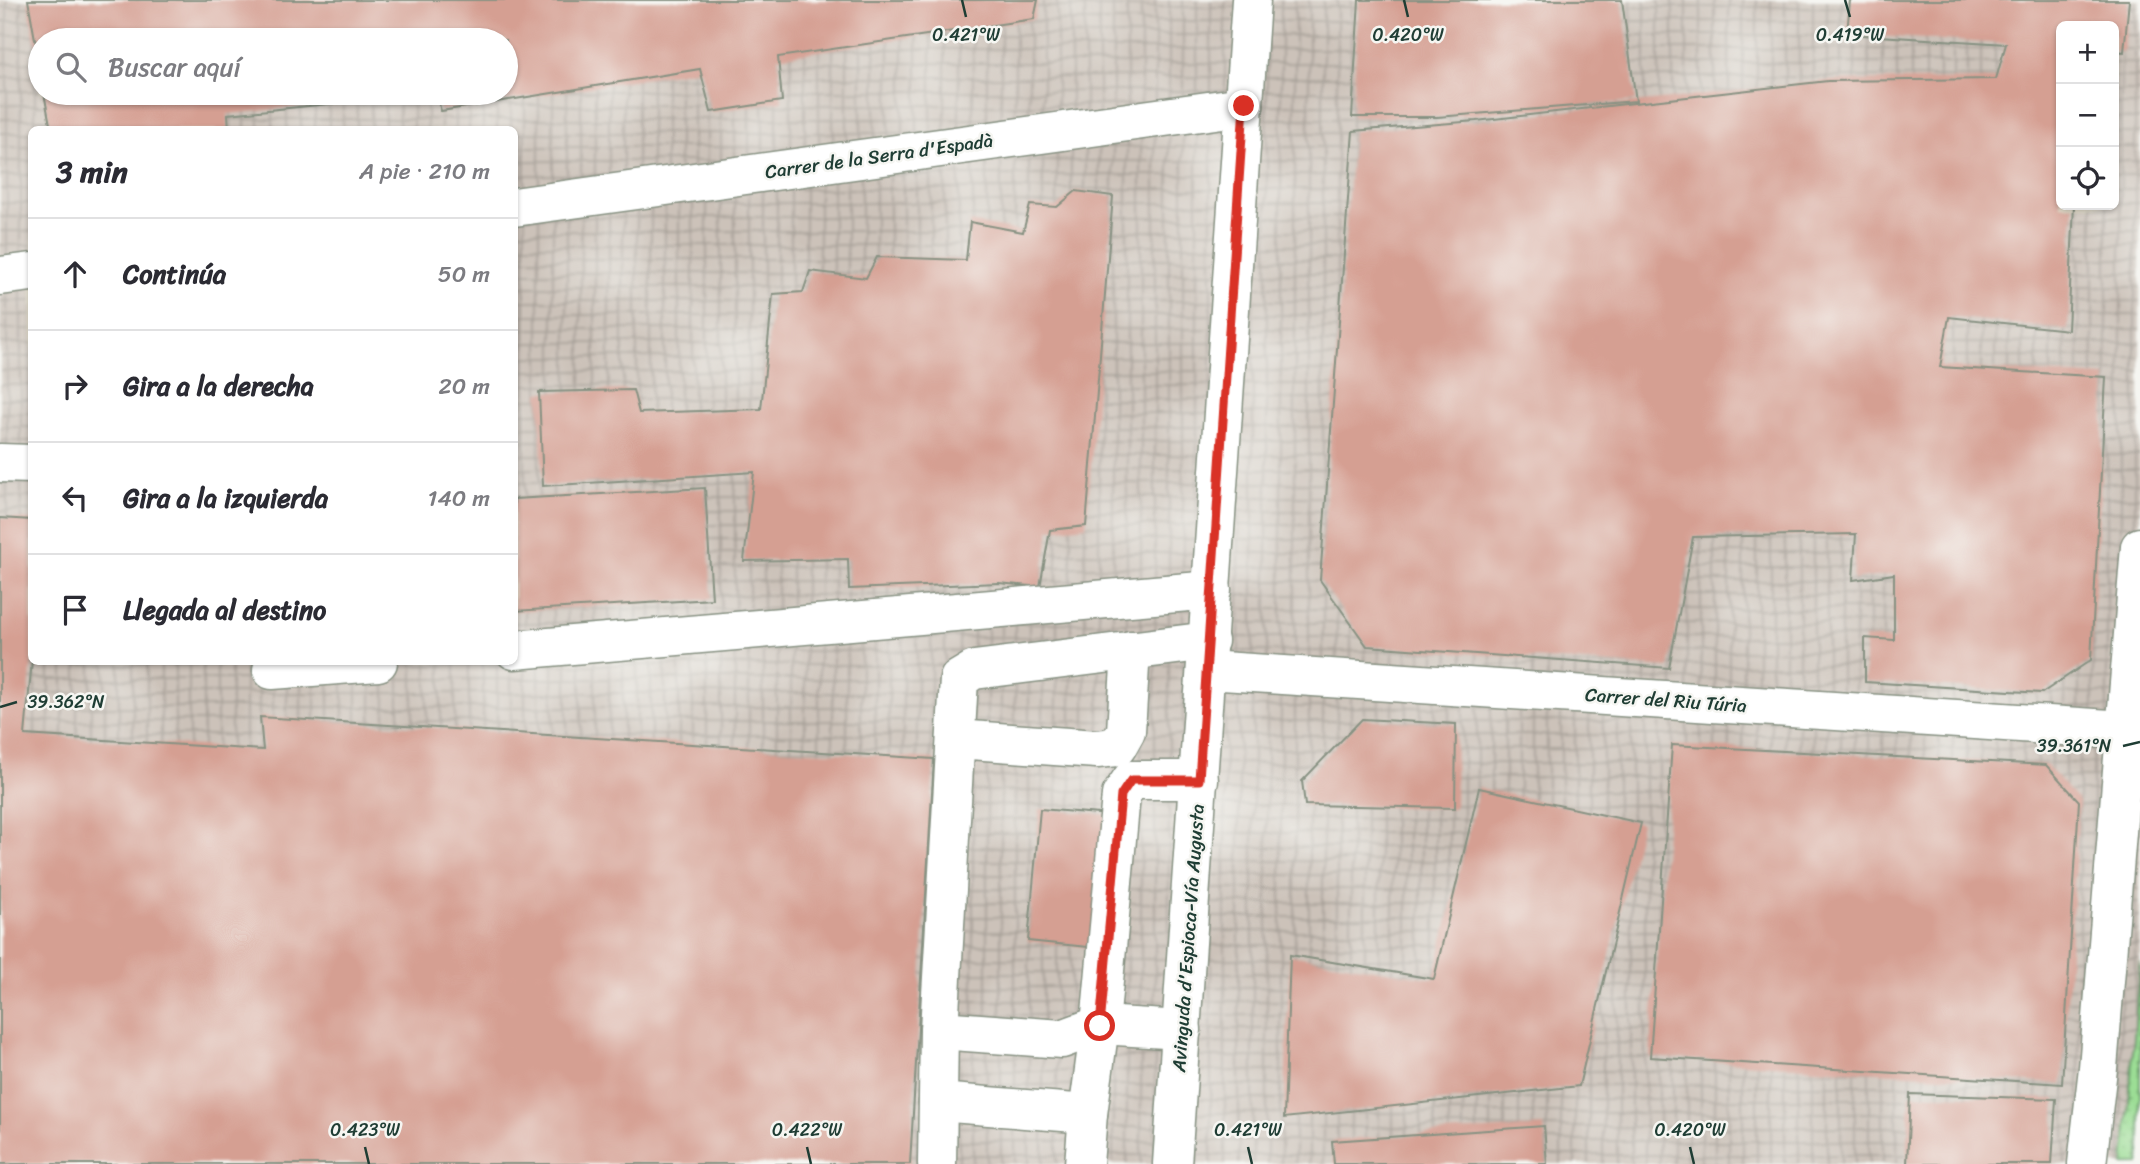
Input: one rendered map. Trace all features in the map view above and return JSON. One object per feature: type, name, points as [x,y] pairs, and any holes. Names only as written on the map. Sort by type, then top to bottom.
[{"type":"street","name":"Avinguda d'Espioca-Vía Augusta","points":[[1172,1164],[1251,0]]},
{"type":"street","name":"Carrer de la Serra d'Espadà","points":[[518,206],[1244,106]]},
{"type":"street","points":[[0,276],[28,272]]},
{"type":"street","points":[[0,463],[28,464]]},
{"type":"street","points":[[2087,1164],[2098,1068],[2140,547]]},
{"type":"street","points":[[518,650],[1212,590]]},
{"type":"street","points":[[937,1164],[939,1030],[956,739],[1097,749],[1117,747],[1126,731],[1131,650]]},
{"type":"street","name":"Carrer del Riu Túria","points":[[956,739],[959,680],[974,670],[1131,650],[2126,730]]},
{"type":"street","points":[[272,670],[338,665]]},
{"type":"street","points":[[1084,1164],[1100,1026],[1121,795],[1131,780],[1199,780]]},
{"type":"street","points":[[939,1030],[1062,1039],[1100,1026],[1182,1030]]},
{"type":"street","points":[[938,1102],[1088,1114]]},
{"type":"shaded area","points":[[0,0],[2140,0],[2140,1164],[0,1164]]},
{"type":"green space","points":[[2140,962],[2140,1164],[2124,1164]]},
{"type":"building","points":[[28,0],[1038,0],[1034,19],[778,57],[782,101],[711,112],[700,69],[518,99],[518,28],[33,28]]},
{"type":"building","points":[[1359,0],[1622,0],[1636,101],[1437,117],[1352,117]]},
{"type":"building","points":[[1850,0],[2129,0],[2124,52],[2119,52],[2119,21],[2056,21],[2056,210],[2074,210],[2068,330],[1949,317],[1940,367],[2106,377],[2091,660],[2042,693],[1865,682],[1865,638],[1894,640],[1894,574],[1853,580],[1856,534],[1693,537],[1669,668],[1367,646],[1320,580],[1353,131],[1476,121],[1828,81],[1996,79],[2006,44],[1847,34]]},
{"type":"building","points":[[46,105],[318,105],[228,114],[229,126],[50,126]]},
{"type":"building","points":[[439,105],[478,105],[441,111]]},
{"type":"building","points":[[1076,191],[1113,196],[1086,526],[1050,530],[1040,587],[999,583],[849,589],[848,559],[744,561],[754,472],[543,486],[539,392],[633,390],[639,413],[761,409],[773,294],[803,292],[810,271],[866,278],[877,257],[966,260],[970,222],[1023,232],[1030,205],[1057,207]]},
{"type":"building","points":[[705,488],[712,599],[518,611],[518,499]]},
{"type":"building","points":[[0,518],[28,520],[28,665],[32,665],[25,735],[263,750],[260,717],[934,759],[910,1164],[0,1164]]},
{"type":"building","points":[[1362,719],[1456,724],[1455,808],[1305,805],[1302,781]]},
{"type":"building","points":[[1672,745],[2046,765],[2079,801],[2062,1084],[1650,1057]]},
{"type":"building","points":[[1479,788],[1641,823],[1579,1086],[1284,1118],[1290,955],[1434,979]]},
{"type":"building","points":[[1040,809],[1110,815],[1098,948],[1028,941]]},
{"type":"building","points":[[1910,1094],[2056,1099],[2052,1164],[1907,1164]]},
{"type":"building","points":[[1544,1126],[1547,1164],[1334,1164],[1332,1141]]},
{"type":"route","points":[[1100,1026],[1121,795],[1131,780],[1199,780],[1244,106]]}]
